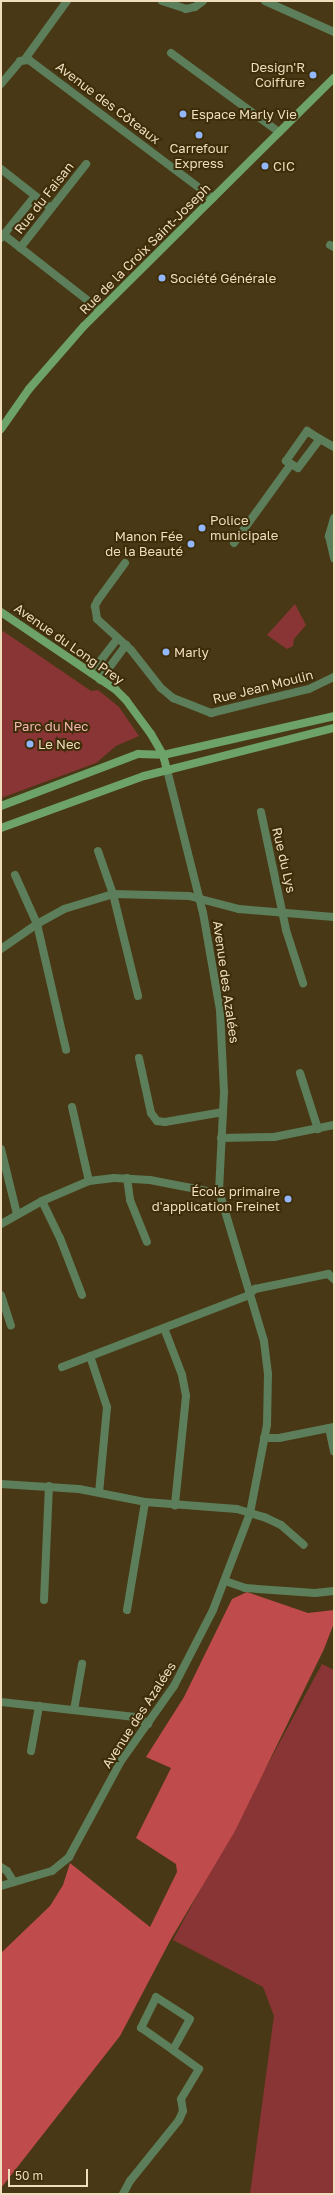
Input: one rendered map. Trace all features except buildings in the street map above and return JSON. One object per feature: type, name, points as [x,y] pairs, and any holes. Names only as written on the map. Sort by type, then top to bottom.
[{"type":"main road","name":"Rue de la Croix Saint-Joseph","points":[[1,429],[44,371],[100,310],[334,78]]},
{"type":"main road","name":"Avenue du Long Prey","points":[[1,612],[91,673],[126,700],[162,755],[167,770]]},
{"type":"main road","points":[[1,806],[138,754],[162,755],[334,716]]},
{"type":"main road","points":[[1,828],[102,790],[167,770],[334,728]]},
{"type":"street","points":[[1,84],[14,66],[25,59],[67,1]]},
{"type":"street","points":[[162,1],[186,9],[195,7],[203,1]]},
{"type":"street","points":[[264,1],[334,32]]},
{"type":"street","points":[[171,53],[279,132]]},
{"type":"street","name":"Avenue des Côteaux","points":[[25,59],[34,63],[213,198]]},
{"type":"street","name":"Rue du Faisan","points":[[20,248],[86,164]]},
{"type":"street","points":[[1,169],[51,208]]},
{"type":"street","points":[[2,237],[35,196]]},
{"type":"street","name":"Rue du Faisan","points":[[2,237],[20,248],[100,310]]},
{"type":"street","points":[[320,439],[298,468],[286,460],[307,431],[334,446]]},
{"type":"street","points":[[234,543],[291,464]]},
{"type":"street","points":[[334,518],[329,536],[334,558]]},
{"type":"street","name":"Rue Jean Moulin","points":[[125,564],[95,606],[95,613],[100,624],[126,645],[167,694],[211,713],[309,690],[334,676]]},
{"type":"street","points":[[91,673],[118,638]]},
{"type":"street","points":[[100,680],[126,645]]},
{"type":"street","name":"Avenue des Azalées","points":[[1,1886],[52,1870],[69,1856],[121,1761],[148,1724],[195,1648],[225,1581],[250,1514],[269,1408],[268,1374],[264,1341],[251,1293],[219,1190],[223,1112],[224,1046],[200,900],[167,770]]},
{"type":"street","name":"Rue du Lys","points":[[261,812],[283,913],[303,984]]},
{"type":"street","points":[[98,852],[114,894],[138,996]]},
{"type":"street","points":[[15,875],[37,924],[66,1050]]},
{"type":"street","name":"Rue du Lys","points":[[1,949],[37,924],[64,910],[114,894],[189,896],[239,909],[334,917]]},
{"type":"street","points":[[139,1058],[151,1113],[157,1120],[164,1122],[223,1112]]},
{"type":"street","points":[[300,1073],[318,1129]]},
{"type":"street","points":[[72,1107],[89,1182]]},
{"type":"street","points":[[222,1138],[274,1137],[334,1125]]},
{"type":"street","points":[[1,1149],[18,1214]]},
{"type":"street","points":[[127,1178],[130,1200],[147,1242]]},
{"type":"street","points":[[1,1224],[42,1200],[89,1182],[127,1178],[166,1182],[212,1192],[219,1190]]},
{"type":"street","points":[[42,1200],[60,1238],[82,1295]]},
{"type":"street","points":[[62,1367],[251,1293],[255,1289],[328,1274],[334,1279]]},
{"type":"street","points":[[1,1295],[11,1325]]},
{"type":"street","points":[[164,1328],[182,1375],[186,1396],[175,1505]]},
{"type":"street","points":[[90,1356],[107,1407],[99,1493]]},
{"type":"street","points":[[264,1438],[279,1438],[331,1427],[334,1451]]},
{"type":"street","points":[[1,1484],[49,1486],[99,1493],[145,1502],[237,1509],[281,1525],[304,1545]]},
{"type":"street","points":[[44,1600],[49,1486]]},
{"type":"street","points":[[127,1610],[145,1502]]},
{"type":"street","points":[[225,1581],[244,1588],[315,1593],[334,1591]]},
{"type":"street","points":[[74,1710],[82,1664]]},
{"type":"street","points":[[1,1702],[135,1717],[148,1724]]},
{"type":"street","points":[[31,1751],[39,1706]]},
{"type":"street","points":[[1,1867],[8,1871],[14,1882]]},
{"type":"street","points":[[123,2194],[130,2181],[179,2120],[183,2111],[181,2099],[198,2069],[141,2028],[156,1997],[190,2019],[173,2050]]},
{"type":"green space","points":[[295,604],[306,625],[294,639],[293,646],[287,649],[267,635]]},
{"type":"green space","name":"Parc du Nec","points":[[3,631],[91,691],[98,690],[119,707],[139,736],[116,746],[96,763],[1,798],[1,634]]},
{"type":"green space","points":[[322,1664],[334,1670],[334,2194],[250,2194],[274,2016],[263,1987],[173,1940]]},
{"type":"shaded area","points":[[247,1592],[308,1613],[334,1610],[334,1623],[324,1649],[235,1831],[171,1939],[120,2036],[1,2188],[1,1953],[50,1906],[63,1885],[70,1863],[150,1927],[177,1872],[176,1864],[136,1838],[171,1768],[146,1757],[184,1697],[232,1599]]},
{"type":"place","name":"Design'R Coiffure","points":[[313,75]]},
{"type":"place","name":"Espace Marly Vie","points":[[183,114]]},
{"type":"place","name":"Carrefour Express","points":[[199,135]]},
{"type":"place","name":"CIC","points":[[265,166]]},
{"type":"place","name":"Société Générale","points":[[162,278]]},
{"type":"place","name":"Police municipale","points":[[202,528]]},
{"type":"place","name":"Manon Fée de la Beauté","points":[[191,544]]},
{"type":"place","name":"Marly","points":[[166,652]]},
{"type":"place","name":"Le Nec","points":[[30,744]]},
{"type":"place","name":"École primaire d'application Freinet","points":[[288,1199]]}]
